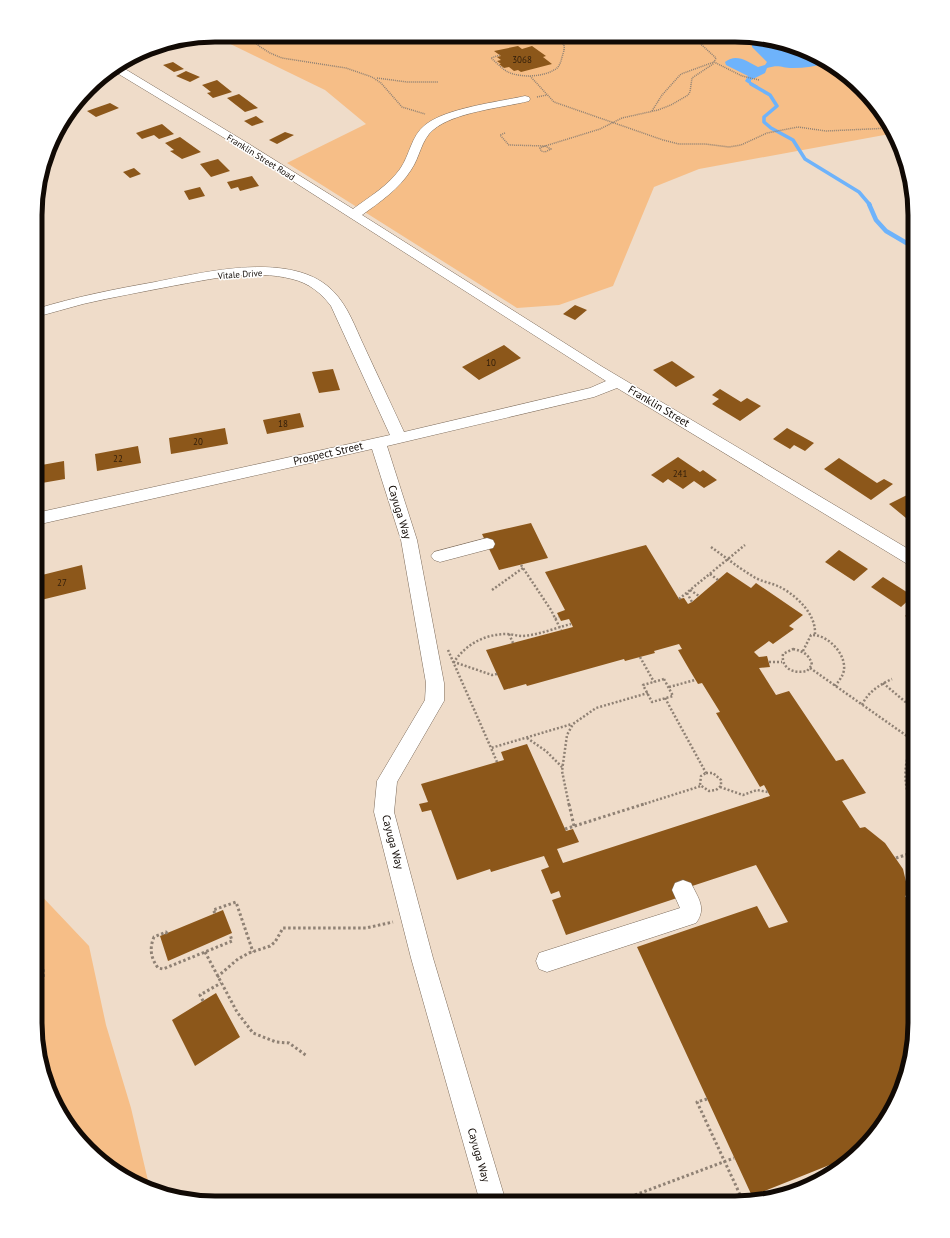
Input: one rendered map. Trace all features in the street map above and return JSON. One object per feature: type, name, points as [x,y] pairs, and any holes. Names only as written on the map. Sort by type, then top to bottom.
[{"type":"street","name":"Franklin Street Road","points":[[120,70],[246,146],[405,248]]},
{"type":"street","points":[[353,215],[396,182],[405,171],[425,131],[438,121],[448,116],[525,99]]},
{"type":"street","name":"Franklin Street","points":[[405,248],[618,382],[908,557]]},
{"type":"street","name":"Vitale Drive","points":[[42,311],[112,293],[245,271],[271,272],[293,276],[313,282],[327,292],[338,305],[400,438]]},
{"type":"street","name":"Prospect Street","points":[[42,518],[400,438],[594,392],[618,382]]},
{"type":"street","name":"Cayuga Way","points":[[378,442],[409,540],[435,683],[434,701],[387,781],[384,812],[422,958],[491,1196]]},
{"type":"street","points":[[440,556],[487,544]]},
{"type":"street","points":[[547,961],[688,916],[691,912],[690,905],[683,890]]},
{"type":"street","points":[[636,933],[652,936],[656,940]]},
{"type":"path","points":[[255,42],[261,48],[279,58],[346,68],[375,78],[382,82],[403,107],[418,112],[448,116]]},
{"type":"path","points":[[500,55],[491,58],[511,73],[530,76],[555,70],[565,48],[562,42]]},
{"type":"path","points":[[505,133],[500,135],[509,145],[545,146],[551,149],[545,152],[541,151],[540,148],[545,146],[582,134],[600,129],[622,118],[671,105],[688,95],[690,92],[692,78],[714,62],[716,58],[699,42]]},
{"type":"path","points":[[652,111],[662,95],[681,74],[714,62],[742,76],[759,80]]},
{"type":"path","points":[[530,76],[554,102],[672,143],[736,147],[767,133],[798,127],[826,131],[884,128]]},
{"type":"path","points":[[375,78],[407,82],[438,82]]},
{"type":"path","points":[[679,599],[746,545]]},
{"type":"path","points":[[711,547],[762,581],[774,584],[789,593],[806,610],[813,620],[817,628],[815,634]]},
{"type":"path","points":[[521,565],[560,629]]},
{"type":"path","points":[[492,590],[523,568]]},
{"type":"path","points":[[710,574],[718,580]]},
{"type":"path","points":[[690,590],[699,596]]},
{"type":"path","points":[[687,593],[692,602]]},
{"type":"path","points":[[555,619],[559,617]]},
{"type":"path","points":[[454,662],[458,655],[475,642],[508,634],[522,637],[560,629],[571,624]]},
{"type":"path","points":[[508,634],[513,643]]},
{"type":"path","points":[[803,651],[811,634],[824,637],[831,642],[842,658],[844,666],[843,674],[835,686]]},
{"type":"path","points":[[448,648],[497,762]]},
{"type":"path","points":[[793,649],[803,651],[810,657],[811,661],[810,668],[802,673],[797,673],[787,669],[782,662],[781,658],[785,652],[793,649]]},
{"type":"path","points":[[640,657],[654,682]]},
{"type":"path","points":[[454,662],[492,675],[497,674]]},
{"type":"path","points":[[769,662],[782,662]]},
{"type":"path","points":[[810,668],[908,736]]},
{"type":"path","points":[[862,705],[870,694],[883,683],[892,678]]},
{"type":"path","points":[[664,679],[669,687],[673,696],[652,702],[643,685],[664,679]]},
{"type":"path","points":[[669,687],[695,680]]},
{"type":"path","points":[[883,683],[908,704]]},
{"type":"path","points":[[491,748],[573,724],[596,708],[648,693]]},
{"type":"path","points":[[665,698],[706,773]]},
{"type":"path","points":[[573,724],[567,735],[562,771],[574,826]]},
{"type":"path","points":[[528,738],[545,748],[563,767]]},
{"type":"path","points":[[908,752],[905,767],[908,796]]},
{"type":"path","points":[[701,786],[701,776],[706,773],[719,777],[721,783],[720,787]]},
{"type":"path","points":[[565,829],[701,786],[709,791],[716,790],[720,787]]},
{"type":"path","points":[[720,787],[743,795],[757,790],[768,792]]},
{"type":"path","points":[[896,858],[908,854]]},
{"type":"path","points":[[214,913],[213,910],[236,902],[253,952]]},
{"type":"path","points":[[217,977],[238,959],[270,946],[275,942],[282,928],[366,928],[412,918]]},
{"type":"path","points":[[166,934],[166,932],[154,937],[151,944],[151,958],[158,968],[163,970],[232,941],[230,934]]},
{"type":"path","points":[[205,952],[237,1012],[253,1033],[276,1042],[289,1044],[307,1056]]},
{"type":"path","points":[[42,964],[44,970],[44,981],[42,986]]},
{"type":"path","points":[[203,1001],[200,994],[221,982]]},
{"type":"path","points":[[707,1099],[697,1102],[741,1196]]},
{"type":"path","points":[[635,1195],[734,1158]]},
{"type":"shaded area","points":[[226,42],[757,43],[780,48],[801,55],[831,71],[849,85],[865,101],[879,119],[888,134],[699,169],[654,187],[613,286],[559,305],[517,308],[287,163],[366,124],[325,90]]},
{"type":"shaded area","points":[[42,896],[89,946],[106,1025],[131,1108],[148,1183],[119,1167],[101,1153],[85,1137],[71,1119],[55,1089],[45,1057],[42,1034]]},
{"type":"water","points":[[752,43],[769,45],[801,55],[820,65],[802,68],[778,66],[767,68],[765,73],[751,80],[751,82],[758,86],[754,87],[745,81],[748,76],[726,65],[725,62],[729,59],[737,58],[746,60],[758,67],[765,65],[767,62],[752,47]]},
{"type":"building","points":[[518,46],[522,49],[532,46],[546,56],[543,57],[552,64],[521,72],[518,70],[514,71],[509,67],[504,68],[499,64],[501,64],[497,61],[501,60],[497,57],[501,56],[494,51]]},
{"type":"building","points":[[161,51],[153,56],[149,55]]},
{"type":"building","points":[[173,62],[184,69],[174,72],[163,65]]},
{"type":"building","points":[[186,71],[200,77],[190,82],[176,76]]},
{"type":"building","points":[[217,80],[232,92],[213,98],[207,93],[211,92],[202,85]]},
{"type":"building","points":[[239,94],[258,108],[245,112],[227,98]]},
{"type":"building","points":[[110,103],[119,108],[96,117],[87,111]]},
{"type":"building","points":[[256,116],[264,122],[252,126],[244,121]]},
{"type":"building","points":[[162,124],[174,134],[159,139],[154,135],[142,139],[136,133]]},
{"type":"building","points":[[285,132],[294,135],[277,144],[269,140]]},
{"type":"building","points":[[180,137],[201,152],[182,159],[170,151],[174,150],[165,143]]},
{"type":"building","points":[[218,159],[230,171],[211,177],[200,164]]},
{"type":"building","points":[[134,168],[141,174],[130,178],[123,172]]},
{"type":"building","points":[[252,176],[259,186],[240,191],[238,187],[231,189],[227,182]]},
{"type":"building","points":[[200,187],[205,196],[189,200],[184,191]]},
{"type":"building","points":[[575,305],[587,310],[575,320],[563,314]]},
{"type":"building","points":[[504,345],[521,358],[479,380],[462,367]]},
{"type":"building","points":[[672,361],[695,377],[676,387],[653,370]]},
{"type":"building","points":[[333,369],[340,390],[319,393],[312,372]]},
{"type":"building","points":[[720,389],[741,402],[747,398],[761,406],[740,421],[712,404],[719,399],[712,395]]},
{"type":"building","points":[[300,413],[304,427],[267,434],[263,420]]},
{"type":"building","points":[[225,428],[228,444],[171,454],[169,438]]},
{"type":"building","points":[[787,428],[814,443],[805,451],[794,445],[790,449],[773,439]]},
{"type":"building","points":[[138,446],[141,463],[97,471],[95,454]]},
{"type":"building","points":[[678,457],[700,472],[703,470],[717,480],[704,488],[694,481],[683,489],[668,479],[663,483],[651,475]]},
{"type":"building","points":[[839,458],[877,483],[884,479],[893,484],[871,500],[824,469]]},
{"type":"building","points":[[64,461],[65,479],[42,483],[42,465]]},
{"type":"building","points":[[908,494],[908,520],[889,504]]},
{"type":"building","points":[[531,523],[548,558],[499,570],[482,534]]},
{"type":"building","points":[[646,545],[679,599],[684,598],[688,604],[727,572],[751,588],[756,583],[803,615],[789,626],[794,629],[773,644],[769,641],[754,652],[759,657],[767,656],[770,667],[759,668],[776,695],[789,691],[836,761],[843,759],[866,793],[842,801],[860,828],[865,827],[885,843],[903,869],[908,890],[908,894],[905,896],[908,900],[908,1034],[905,1057],[895,1089],[879,1119],[865,1137],[838,1162],[752,1195],[637,947],[757,906],[769,928],[788,922],[756,865],[677,891],[680,897],[566,935],[552,900],[561,897],[559,891],[551,894],[541,870],[549,867],[544,856],[491,872],[490,869],[457,880],[431,810],[422,812],[419,804],[428,802],[421,784],[504,760],[501,752],[527,744],[566,831],[573,829],[579,842],[557,849],[563,863],[770,796],[764,785],[760,787],[716,713],[720,712],[702,683],[698,684],[689,669],[678,650],[682,649],[679,644],[654,651],[655,653],[625,661],[624,659],[527,686],[526,684],[504,690],[486,650],[573,627],[569,619],[561,621],[557,613],[565,610],[545,572]]},
{"type":"building","points":[[839,550],[868,569],[854,581],[825,562]]},
{"type":"building","points":[[82,565],[86,589],[42,600],[42,575]]},
{"type":"building","points":[[883,577],[908,593],[908,601],[901,607],[871,587]]},
{"type":"building","points":[[223,910],[232,933],[168,961],[160,936]]},
{"type":"building","points":[[216,993],[240,1037],[195,1066],[172,1020]]},
{"type":"waterway","points":[[751,84],[770,95],[777,106],[764,117],[764,122],[771,128],[793,140],[805,159],[859,192],[870,205]]},
{"type":"waterway","points":[[869,204],[876,220],[886,231],[908,244]]}]
